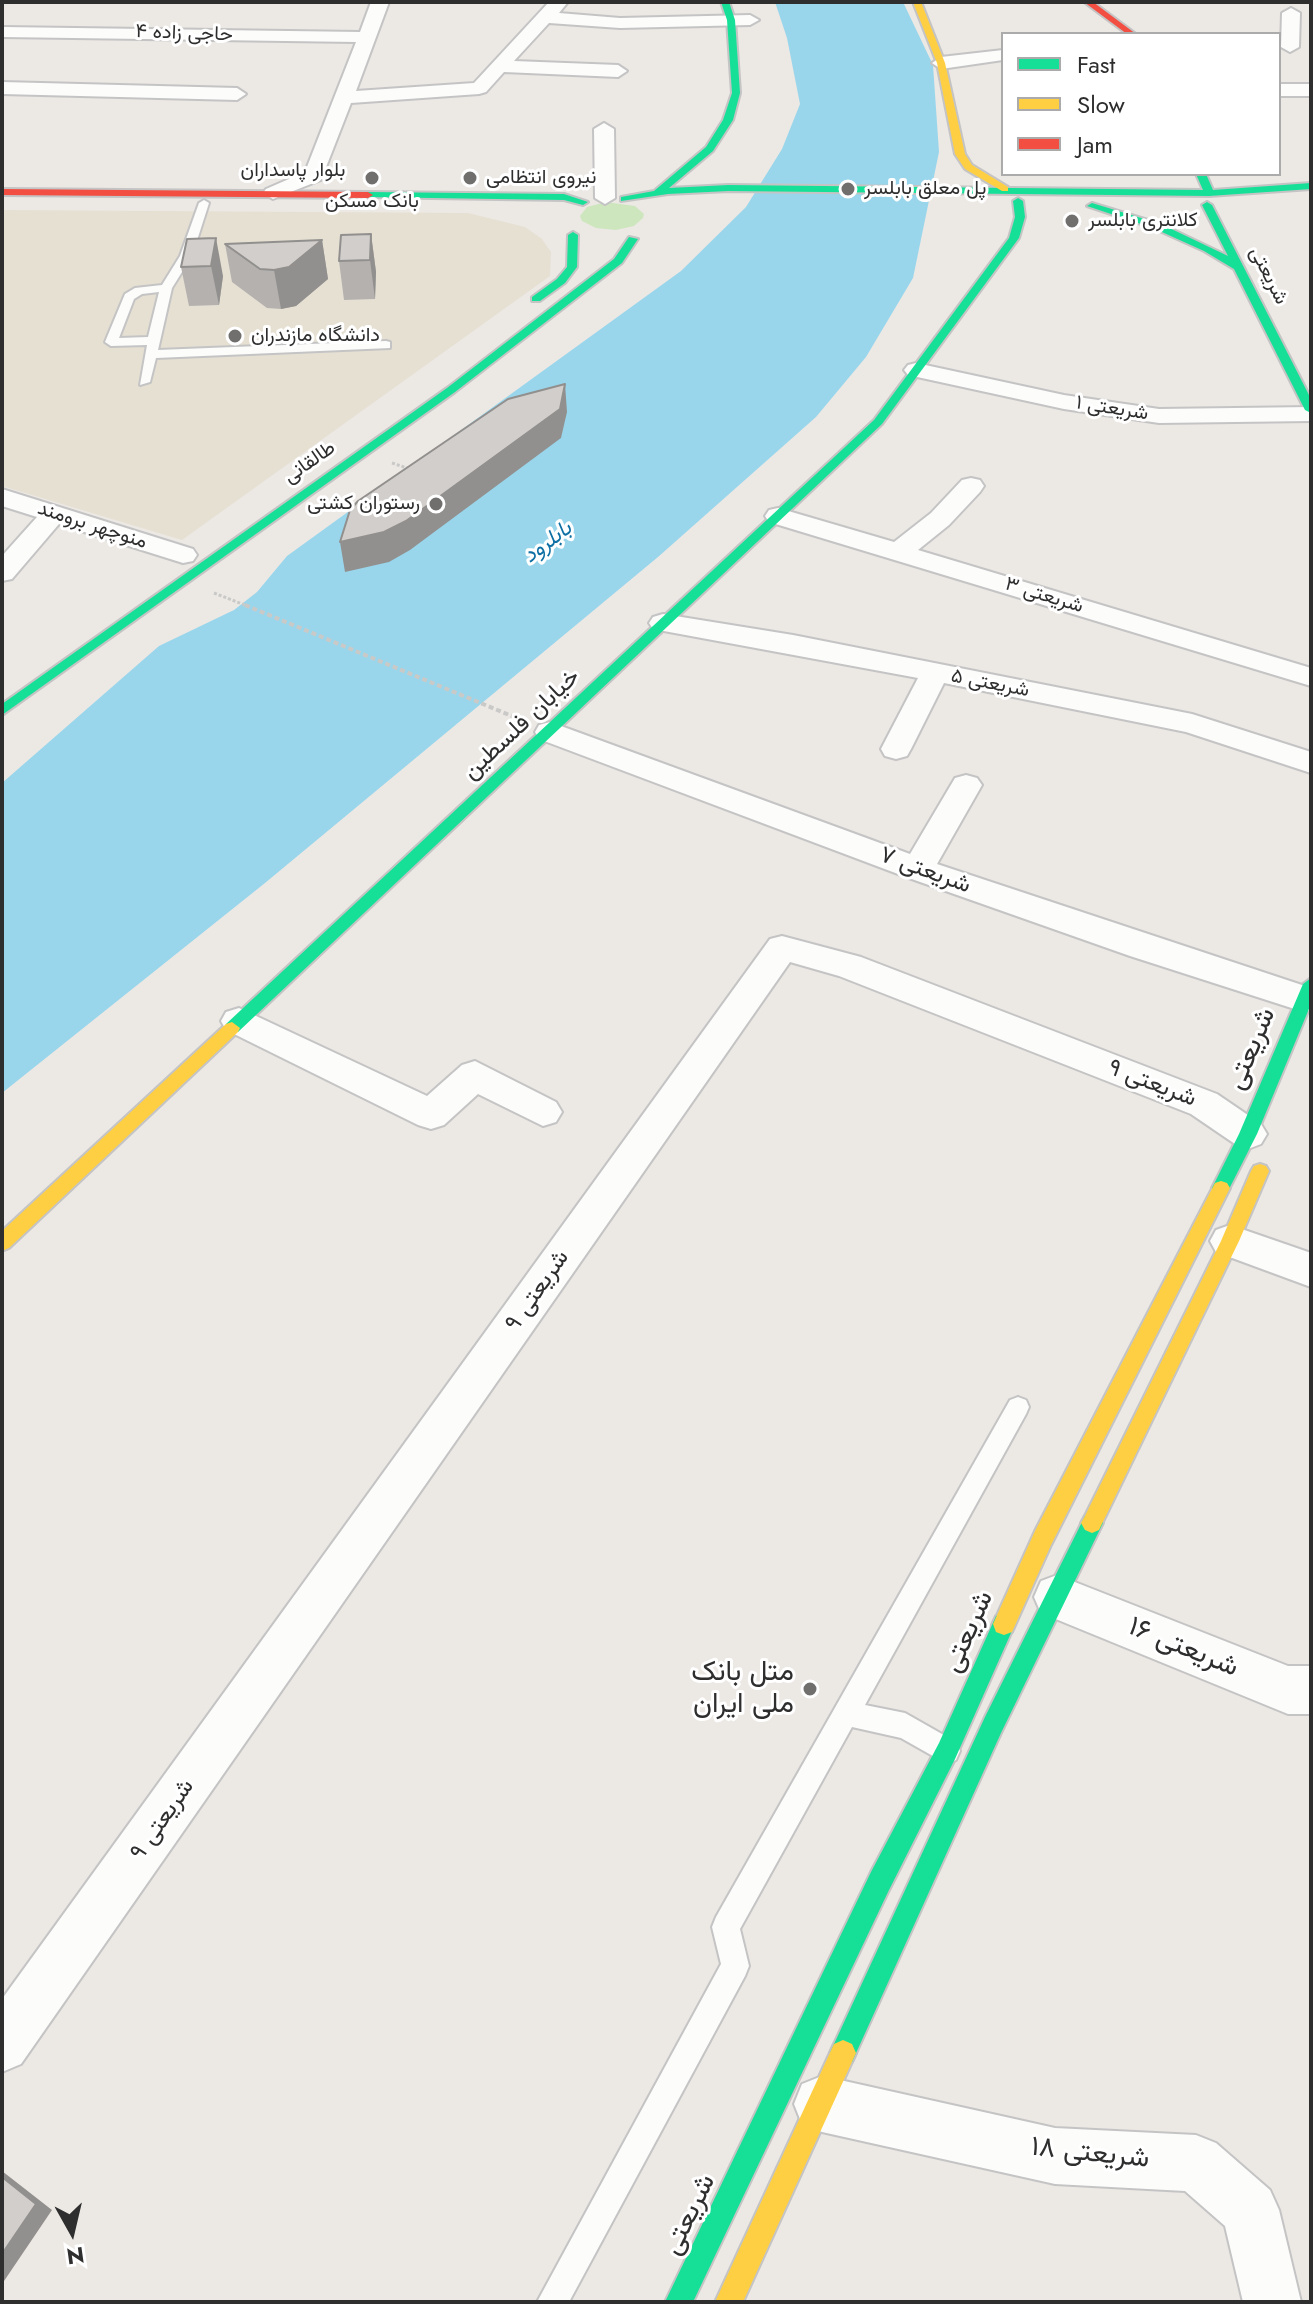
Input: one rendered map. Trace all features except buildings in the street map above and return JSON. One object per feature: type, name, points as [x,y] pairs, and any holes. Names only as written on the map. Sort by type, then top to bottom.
[{"type":"main road","points":[[917,2],[941,63],[960,154],[968,167],[999,195],[1090,206],[1311,195]]},
{"type":"main road","points":[[1088,2],[1129,32]]},
{"type":"main road","points":[[694,189],[742,122],[750,93],[752,51],[738,11]]},
{"type":"main road","points":[[657,193],[710,149],[728,120],[736,93],[738,11]]},
{"type":"main road","points":[[1202,176],[1213,200]]},
{"type":"main road","points":[[578,238],[583,202],[694,189],[727,194],[1213,200],[1311,186]]},
{"type":"main road","name":"بلوار پاسداران","points":[[2,192],[352,193],[564,197],[583,202]]},
{"type":"main road","points":[[685,207],[727,194]]},
{"type":"main road","name":"خیابان فلسطین","points":[[2,1243],[878,422],[1014,238],[1020,217],[999,195]]},
{"type":"main road","name":"طالقانی","points":[[578,238],[633,239],[654,222],[642,203],[614,199]]},
{"type":"main road","name":"شریعتی","points":[[1213,200],[1240,268],[1311,412]]},
{"type":"main road","name":"شریعتی","points":[[1213,200],[1311,376]]},
{"type":"main road","name":"بلوار پاسداران","points":[[2,203],[494,206],[519,209],[578,238]]},
{"type":"main road","points":[[1090,206],[1157,226],[1208,249],[1240,268]]},
{"type":"main road","name":"طالقانی","points":[[524,308],[561,281],[572,267],[578,238]]},
{"type":"main road","name":"طالقانی","points":[[2,711],[451,390],[578,238]]},
{"type":"main road","points":[[157,573],[193,547]]},
{"type":"main road","name":"شریعتی","points":[[729,2302],[993,1725],[1230,1241],[1257,1146],[1309,995]]},
{"type":"main road","name":"شریعتی","points":[[679,2302],[880,1881],[947,1751],[1043,1538],[1257,1146]]},
{"type":"street","points":[[314,176],[380,2]]},
{"type":"street","points":[[343,98],[479,88],[559,2]]},
{"type":"street","points":[[545,17],[620,23],[738,11]]},
{"type":"street","points":[[1291,13],[1285,47],[1310,47]]},
{"type":"street","name":"حاجی زاده ۴","points":[[3,32],[365,37]]},
{"type":"street","points":[[941,63],[1001,55]]},
{"type":"street","points":[[500,66],[618,71]]},
{"type":"street","points":[[2,88],[237,94]]},
{"type":"street","points":[[1281,90],[1308,94]]},
{"type":"street","points":[[604,129],[614,199]]},
{"type":"street","points":[[273,193],[314,176],[352,193]]},
{"type":"street","name":"شریعتی ۱","points":[[916,370],[1064,402],[1159,416],[1311,412]]},
{"type":"street","points":[[898,552],[940,519],[971,486]]},
{"type":"street","name":"منوچهر برومند","points":[[2,497],[193,547]]},
{"type":"street","points":[[2,573],[54,513]]},
{"type":"street","name":"شریعتی ۳","points":[[778,516],[1311,677]]},
{"type":"street","name":"شریعتی ۵","points":[[663,623],[793,644],[1192,724],[1311,763]]},
{"type":"street","points":[[896,749],[935,673]]},
{"type":"street","name":"شریعتی ۷","points":[[550,732],[918,869],[1142,947],[1309,995]]},
{"type":"street","points":[[918,869],[966,785]]},
{"type":"street","name":"شریعتی ۹","points":[[2,2045],[782,948],[849,966],[1204,1104],[1257,1146]]},
{"type":"street","points":[[239,1021],[431,1115],[475,1075],[543,1112]]},
{"type":"street","points":[[1230,1241],[1311,1270]]},
{"type":"street","name":"شریعتی ۱۶","points":[[1057,1597],[1288,1690],[1311,1690]]},
{"type":"street","name":"شریعتی ۱۸","points":[[822,2104],[1055,2156],[1196,2163],[1250,2210],[1272,2302]]},
{"type":"lane","points":[[144,382],[166,288],[186,256],[204,203]]},
{"type":"lane","points":[[166,288],[139,291],[129,297],[111,342],[150,348],[386,345]]},
{"type":"lane","points":[[552,2302],[735,1966],[726,1927],[1018,1407]]},
{"type":"lane","points":[[845,1713],[905,1726],[947,1751]]},
{"type":"path","points":[[391,463],[417,471]]},
{"type":"path","points":[[215,594],[505,713]]},
{"type":"shaded area","name":"دانشگاه مازندران","points":[[2,210],[468,213],[525,227],[542,239],[551,252],[550,276],[182,540],[2,486]]},
{"type":"green space","points":[[606,202],[635,206],[644,214],[643,218],[634,226],[616,230],[596,228],[582,221],[580,216],[587,207]]},
{"type":"water","name":"بابلرود","points":[[775,2],[903,2],[933,65],[939,152],[913,278],[866,357],[816,417],[658,557],[265,883],[2,1093],[2,783],[159,646],[234,610],[257,592],[287,556],[681,271],[746,207],[782,149],[800,104],[787,38]]},
{"type":"traffic: fast","points":[[657,193],[710,149],[728,120],[736,93],[731,20],[725,2]]},
{"type":"traffic: fast","points":[[1202,176],[1209,193]]},
{"type":"traffic: fast","points":[[624,199],[668,191],[728,188],[1209,193],[1311,186]]},
{"type":"traffic: fast","points":[[368,195],[564,197],[583,202]]},
{"type":"traffic: fast","points":[[232,1028],[878,422],[1014,238],[1020,217],[1018,201]]},
{"type":"traffic: fast","points":[[1207,205],[1311,410]]},
{"type":"traffic: fast","points":[[1092,206],[1157,226],[1208,249],[1240,268]]},
{"type":"traffic: fast","points":[[536,299],[561,281],[572,267],[573,235]]},
{"type":"traffic: fast","points":[[2,711],[451,390],[618,261],[633,239]]},
{"type":"traffic: fast","points":[[1221,1188],[1248,1134],[1311,984]]},
{"type":"traffic: fast","points":[[843,2053],[993,1725],[1092,1523]]},
{"type":"traffic: fast","points":[[679,2302],[880,1881],[947,1751],[1004,1624]]},
{"type":"traffic: slow","points":[[917,2],[941,63],[960,154],[968,167],[1005,189]]},
{"type":"traffic: slow","points":[[2,1243],[232,1028]]},
{"type":"traffic: slow","points":[[1092,1523],[1230,1241],[1260,1171]]},
{"type":"traffic: slow","points":[[1004,1624],[1043,1538],[1221,1188]]},
{"type":"traffic: slow","points":[[729,2302],[843,2053]]},
{"type":"traffic: jam","points":[[1088,2],[1129,32]]},
{"type":"traffic: jam","points":[[2,192],[368,195]]},
{"type":"place","name":"بانک مسکن","points":[[372,178]]},
{"type":"place","name":"نیروی انتظامی","points":[[470,178]]},
{"type":"place","name":"پل معلق بابلسر","points":[[848,189]]},
{"type":"place","name":"کلانتری بابلسر","points":[[1072,221]]},
{"type":"place","name":"دانشگاه مازندران","points":[[235,336]]},
{"type":"place","name":"رستوران کشتی","points":[[436,504]]},
{"type":"place","name":"متل بانک ملی ایران","points":[[810,1689]]}]
